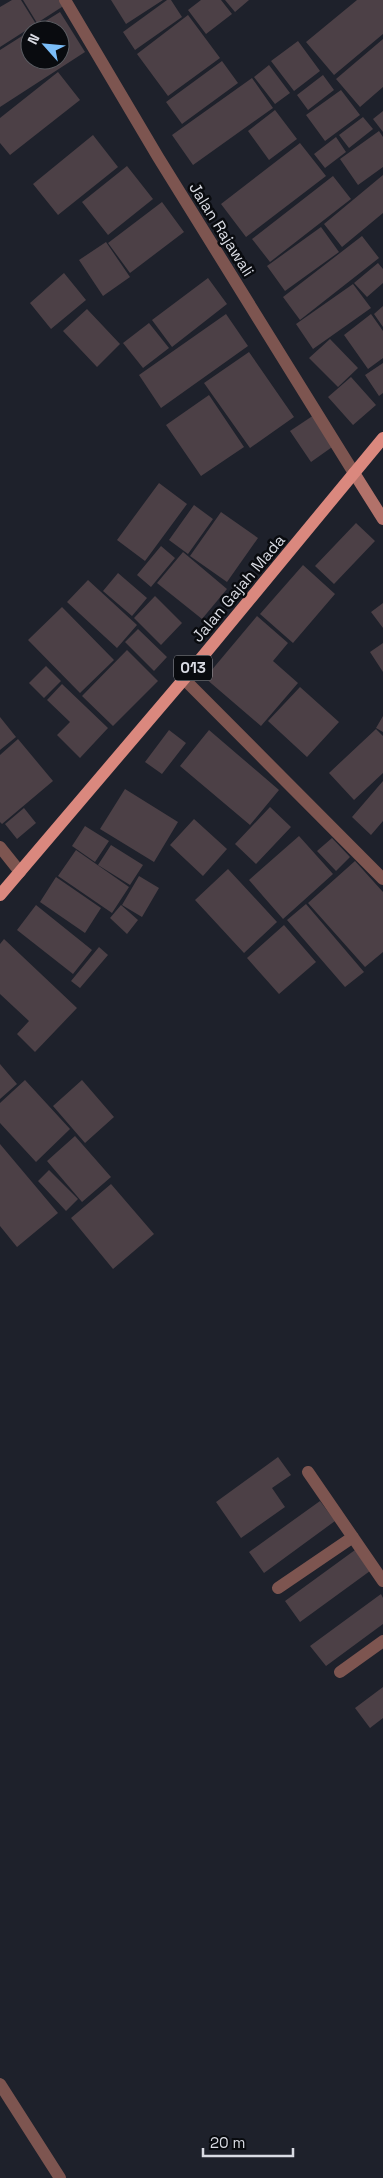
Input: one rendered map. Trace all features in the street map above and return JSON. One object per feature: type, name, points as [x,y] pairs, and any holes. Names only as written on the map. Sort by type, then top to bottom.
[{"type":"main road","name":"Jalan Gajah Mada","points":[[0,896],[184,679],[383,438]]},
{"type":"street","name":"Jalan Rajawali","points":[[65,0],[158,157],[354,473]]},
{"type":"street","points":[[354,473],[383,519]]},
{"type":"street","points":[[184,679],[383,879]]},
{"type":"street","points":[[0,847],[20,872]]},
{"type":"street","points":[[308,1472],[383,1581]]},
{"type":"street","points":[[278,1588],[353,1536]]},
{"type":"street","points":[[340,1672],[383,1642]]},
{"type":"street","points":[[0,2084],[60,2178]]},
{"type":"building","points":[[12,0],[21,0],[34,20],[20,20],[20,34],[0,47],[0,7]]},
{"type":"building","points":[[23,0],[62,0],[65,5],[42,20],[35,20]]},
{"type":"building","points":[[111,0],[163,0],[126,24]]},
{"type":"building","points":[[167,0],[171,0],[182,17],[135,50],[123,32]]},
{"type":"building","points":[[201,0],[221,0],[232,14],[206,34],[188,10]]},
{"type":"building","points":[[225,0],[249,0],[235,12]]},
{"type":"building","points":[[357,0],[383,0],[383,34],[334,75],[306,42]]},
{"type":"building","points":[[60,12],[65,20],[47,20]]},
{"type":"building","points":[[188,15],[220,58],[168,96],[137,54]]},
{"type":"building","points":[[70,28],[85,52],[70,62]]},
{"type":"building","points":[[20,37],[20,70],[57,70],[0,107],[0,50]]},
{"type":"building","points":[[383,39],[383,87],[360,107],[336,79]]},
{"type":"building","points":[[298,41],[320,71],[294,91],[271,61]]},
{"type":"building","points":[[222,61],[238,83],[182,124],[166,102]]},
{"type":"building","points":[[269,65],[290,93],[275,104],[254,77]]},
{"type":"building","points":[[58,72],[80,100],[10,155],[0,143],[0,118]]},
{"type":"building","points":[[323,75],[334,90],[308,110],[297,95]]},
{"type":"building","points":[[252,78],[273,108],[193,165],[172,135]]},
{"type":"building","points":[[341,90],[360,115],[325,141],[306,115]]},
{"type":"building","points":[[275,110],[297,139],[269,160],[248,131]]},
{"type":"building","points":[[383,111],[383,132],[373,119]]},
{"type":"building","points":[[363,117],[373,129],[349,148],[339,135]]},
{"type":"building","points":[[379,131],[383,137],[383,167],[358,185],[340,159]]},
{"type":"building","points":[[93,135],[118,167],[58,215],[33,184]]},
{"type":"building","points":[[336,137],[346,152],[325,168],[314,154]]},
{"type":"building","points":[[300,143],[326,176],[246,237],[221,204]]},
{"type":"building","points":[[127,166],[153,199],[108,235],[82,202]]},
{"type":"building","points":[[383,175],[383,213],[342,247],[324,224]]},
{"type":"building","points":[[333,176],[351,199],[270,262],[252,239]]},
{"type":"building","points":[[162,202],[184,232],[130,273],[108,243]]},
{"type":"building","points":[[321,227],[339,252],[285,291],[267,266]]},
{"type":"building","points":[[362,236],[379,258],[300,320],[283,297]]},
{"type":"building","points":[[106,242],[130,277],[103,296],[79,260]]},
{"type":"building","points":[[378,263],[383,269],[383,283],[367,297],[354,283]]},
{"type":"building","points":[[64,273],[86,300],[51,329],[30,303]]},
{"type":"building","points":[[208,278],[227,304],[172,347],[152,320]]},
{"type":"building","points":[[353,284],[371,308],[313,349],[296,324]]},
{"type":"building","points":[[383,306],[383,327],[374,314]]},
{"type":"building","points":[[87,309],[120,344],[97,367],[63,331]]},
{"type":"building","points":[[226,314],[248,346],[161,408],[139,375]]},
{"type":"building","points":[[371,314],[383,331],[383,358],[368,369],[344,335]]},
{"type":"building","points":[[149,323],[169,348],[143,368],[123,343]]},
{"type":"building","points":[[330,339],[358,368],[338,387],[309,358]]},
{"type":"building","points":[[249,352],[294,417],[250,448],[204,383]]},
{"type":"building","points":[[383,363],[383,393],[379,396],[365,375]]},
{"type":"building","points":[[351,377],[376,405],[353,425],[328,397]]},
{"type":"building","points":[[209,395],[244,447],[201,476],[166,425]]},
{"type":"building","points":[[314,415],[335,445],[311,462],[290,431]]},
{"type":"building","points":[[159,483],[187,504],[145,561],[117,540]]},
{"type":"building","points":[[194,505],[213,519],[188,554],[169,540]]},
{"type":"building","points":[[221,512],[258,538],[227,582],[190,556]]},
{"type":"building","points":[[356,523],[375,541],[334,584],[315,566]]},
{"type":"building","points":[[161,546],[175,558],[151,587],[137,575]]},
{"type":"building","points":[[183,552],[227,589],[202,619],[157,583]]},
{"type":"building","points":[[303,565],[335,594],[293,643],[260,614]]},
{"type":"building","points":[[118,573],[147,598],[132,616],[103,591]]},
{"type":"building","points":[[88,580],[137,625],[117,648],[67,602]]},
{"type":"building","points":[[155,596],[182,623],[161,645],[134,618]]},
{"type":"building","points":[[383,603],[383,628],[371,612]]},
{"type":"building","points":[[62,607],[114,660],[80,693],[28,640]]},
{"type":"building","points":[[257,616],[288,643],[273,661],[298,683],[261,726],[205,678]]},
{"type":"building","points":[[138,629],[167,657],[154,671],[125,642]]},
{"type":"building","points":[[383,643],[383,672],[370,652]]},
{"type":"building","points":[[127,650],[158,681],[113,726],[82,696]]},
{"type":"building","points":[[46,666],[61,681],[44,698],[29,683]]},
{"type":"building","points":[[62,684],[108,728],[80,758],[57,735],[70,722],[47,700]]},
{"type":"building","points":[[300,687],[339,722],[307,757],[268,721]]},
{"type":"building","points":[[383,716],[383,732],[376,728]]},
{"type":"building","points":[[0,717],[16,737],[0,750]]},
{"type":"building","points":[[376,729],[383,736],[383,773],[354,800],[329,773]]},
{"type":"building","points":[[169,730],[186,743],[162,774],[145,762]]},
{"type":"building","points":[[209,730],[279,790],[250,825],[180,766]]},
{"type":"building","points":[[18,739],[53,781],[2,824],[0,822],[0,755]]},
{"type":"building","points":[[383,781],[383,821],[371,835],[352,817]]},
{"type":"building","points":[[125,789],[178,822],[154,862],[100,829]]},
{"type":"building","points":[[270,807],[291,827],[256,864],[235,844]]},
{"type":"building","points":[[24,808],[36,823],[17,839],[5,824]]},
{"type":"building","points":[[194,819],[227,849],[203,876],[170,845]]},
{"type":"building","points":[[85,826],[109,841],[95,862],[72,846]]},
{"type":"building","points":[[299,836],[333,874],[283,919],[249,880]]},
{"type":"building","points":[[332,838],[350,857],[336,871],[317,851]]},
{"type":"building","points":[[111,845],[143,865],[130,885],[98,865]]},
{"type":"building","points":[[76,850],[129,887],[112,913],[58,876]]},
{"type":"building","points":[[355,861],[383,892],[383,952],[365,967],[308,903]]},
{"type":"building","points":[[228,869],[277,922],[244,953],[195,900]]},
{"type":"building","points":[[139,876],[159,888],[142,917],[122,905]]},
{"type":"building","points":[[56,877],[101,908],[85,933],[40,902]]},
{"type":"building","points":[[306,904],[364,972],[345,987],[287,920]]},
{"type":"building","points":[[36,905],[92,950],[73,974],[17,930]]},
{"type":"building","points":[[121,905],[138,920],[127,934],[110,918]]},
{"type":"building","points":[[284,925],[316,962],[279,994],[247,958]]},
{"type":"building","points":[[4,939],[77,1008],[35,1052],[17,1034],[29,1021],[0,994],[0,944]]},
{"type":"building","points":[[99,947],[108,955],[80,988],[71,981]]},
{"type":"building","points":[[0,1064],[17,1084],[0,1099]]},
{"type":"building","points":[[25,1080],[70,1129],[36,1162],[0,1123],[0,1103]]},
{"type":"building","points":[[82,1080],[114,1117],[85,1143],[53,1106]]},
{"type":"building","points":[[75,1136],[111,1177],[82,1202],[47,1161]]},
{"type":"building","points":[[0,1144],[58,1213],[17,1247],[0,1226]]},
{"type":"building","points":[[49,1170],[78,1199],[66,1211],[38,1181]]},
{"type":"building","points":[[111,1184],[154,1234],[113,1269],[71,1218]]},
{"type":"building","points":[[278,1457],[291,1475],[272,1488],[285,1507],[241,1538],[216,1502]]},
{"type":"building","points":[[320,1501],[335,1521],[264,1573],[249,1552]]},
{"type":"building","points":[[355,1550],[370,1571],[300,1622],[285,1601]]},
{"type":"building","points":[[381,1594],[383,1598],[383,1624],[326,1666],[310,1646]]},
{"type":"building","points":[[383,1687],[383,1718],[370,1728],[355,1708]]}]
